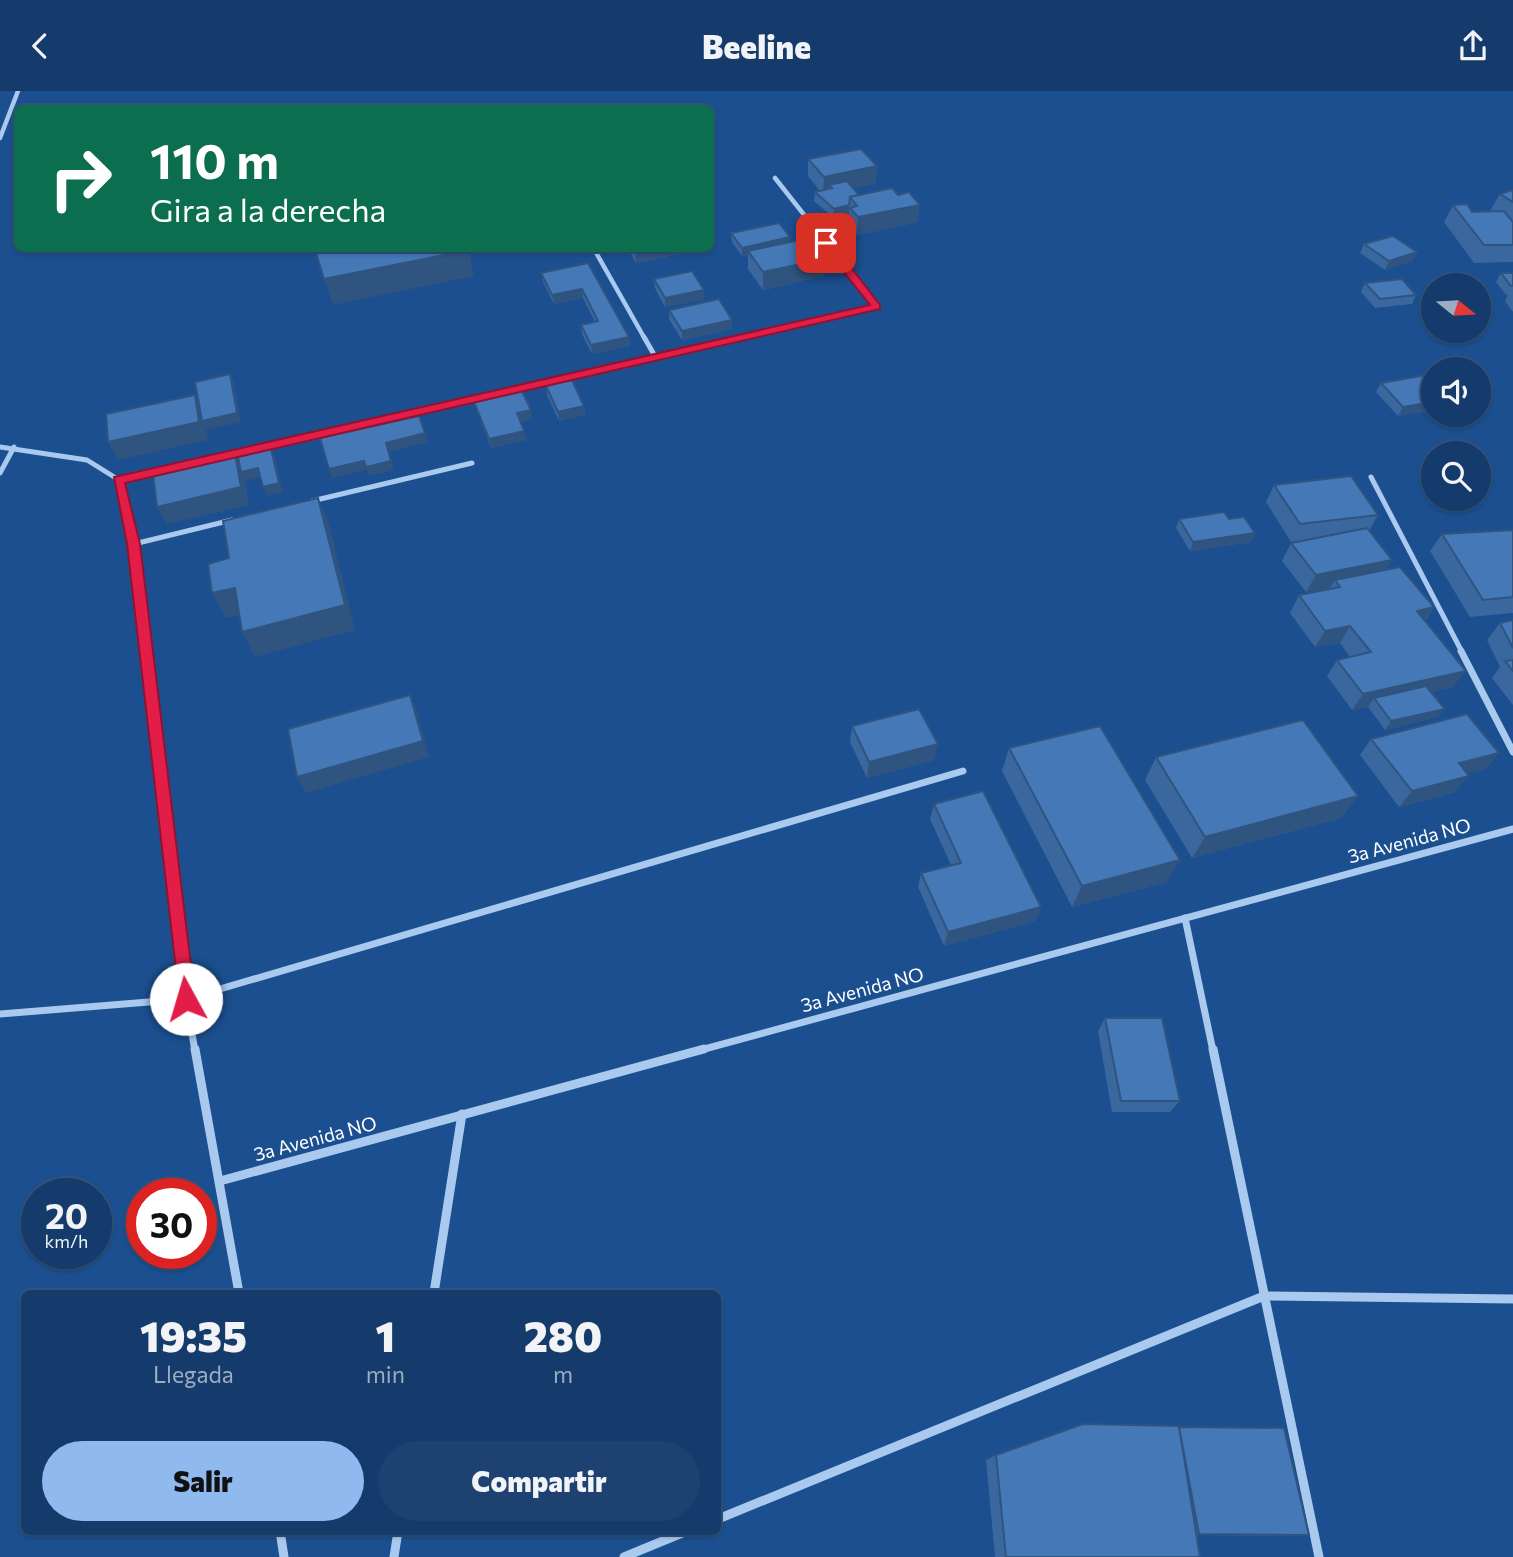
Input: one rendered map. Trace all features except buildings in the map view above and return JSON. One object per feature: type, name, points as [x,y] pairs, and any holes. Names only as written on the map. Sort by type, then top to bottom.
[{"type":"street","points":[[0,138],[18,91]]},
{"type":"street","points":[[118,480],[877,307],[775,178]]},
{"type":"street","points":[[596,252],[656,358]]},
{"type":"street","points":[[0,447],[87,460],[118,480],[134,544],[186,999],[238,1290]]},
{"type":"street","points":[[0,473],[14,447]]},
{"type":"street","points":[[310,502],[472,463]]},
{"type":"street","points":[[1371,477],[1513,752]]},
{"type":"street","points":[[134,544],[242,518]]},
{"type":"street","points":[[0,1014],[186,999],[962,771]]},
{"type":"street","name":"3a Avenida NO","points":[[220,1181],[1513,829]]},
{"type":"street","points":[[1185,918],[1320,1557]]},
{"type":"street","points":[[435,1290],[462,1114]]},
{"type":"street","points":[[721,1518],[1264,1296],[1513,1299]]},
{"type":"street","points":[[281,1535],[284,1557]]},
{"type":"street","points":[[394,1557],[397,1535]]},
{"type":"street","points":[[624,1557],[677,1535]]},
{"type":"route","points":[[186,999],[134,544],[118,480],[877,307],[826,243]]}]
